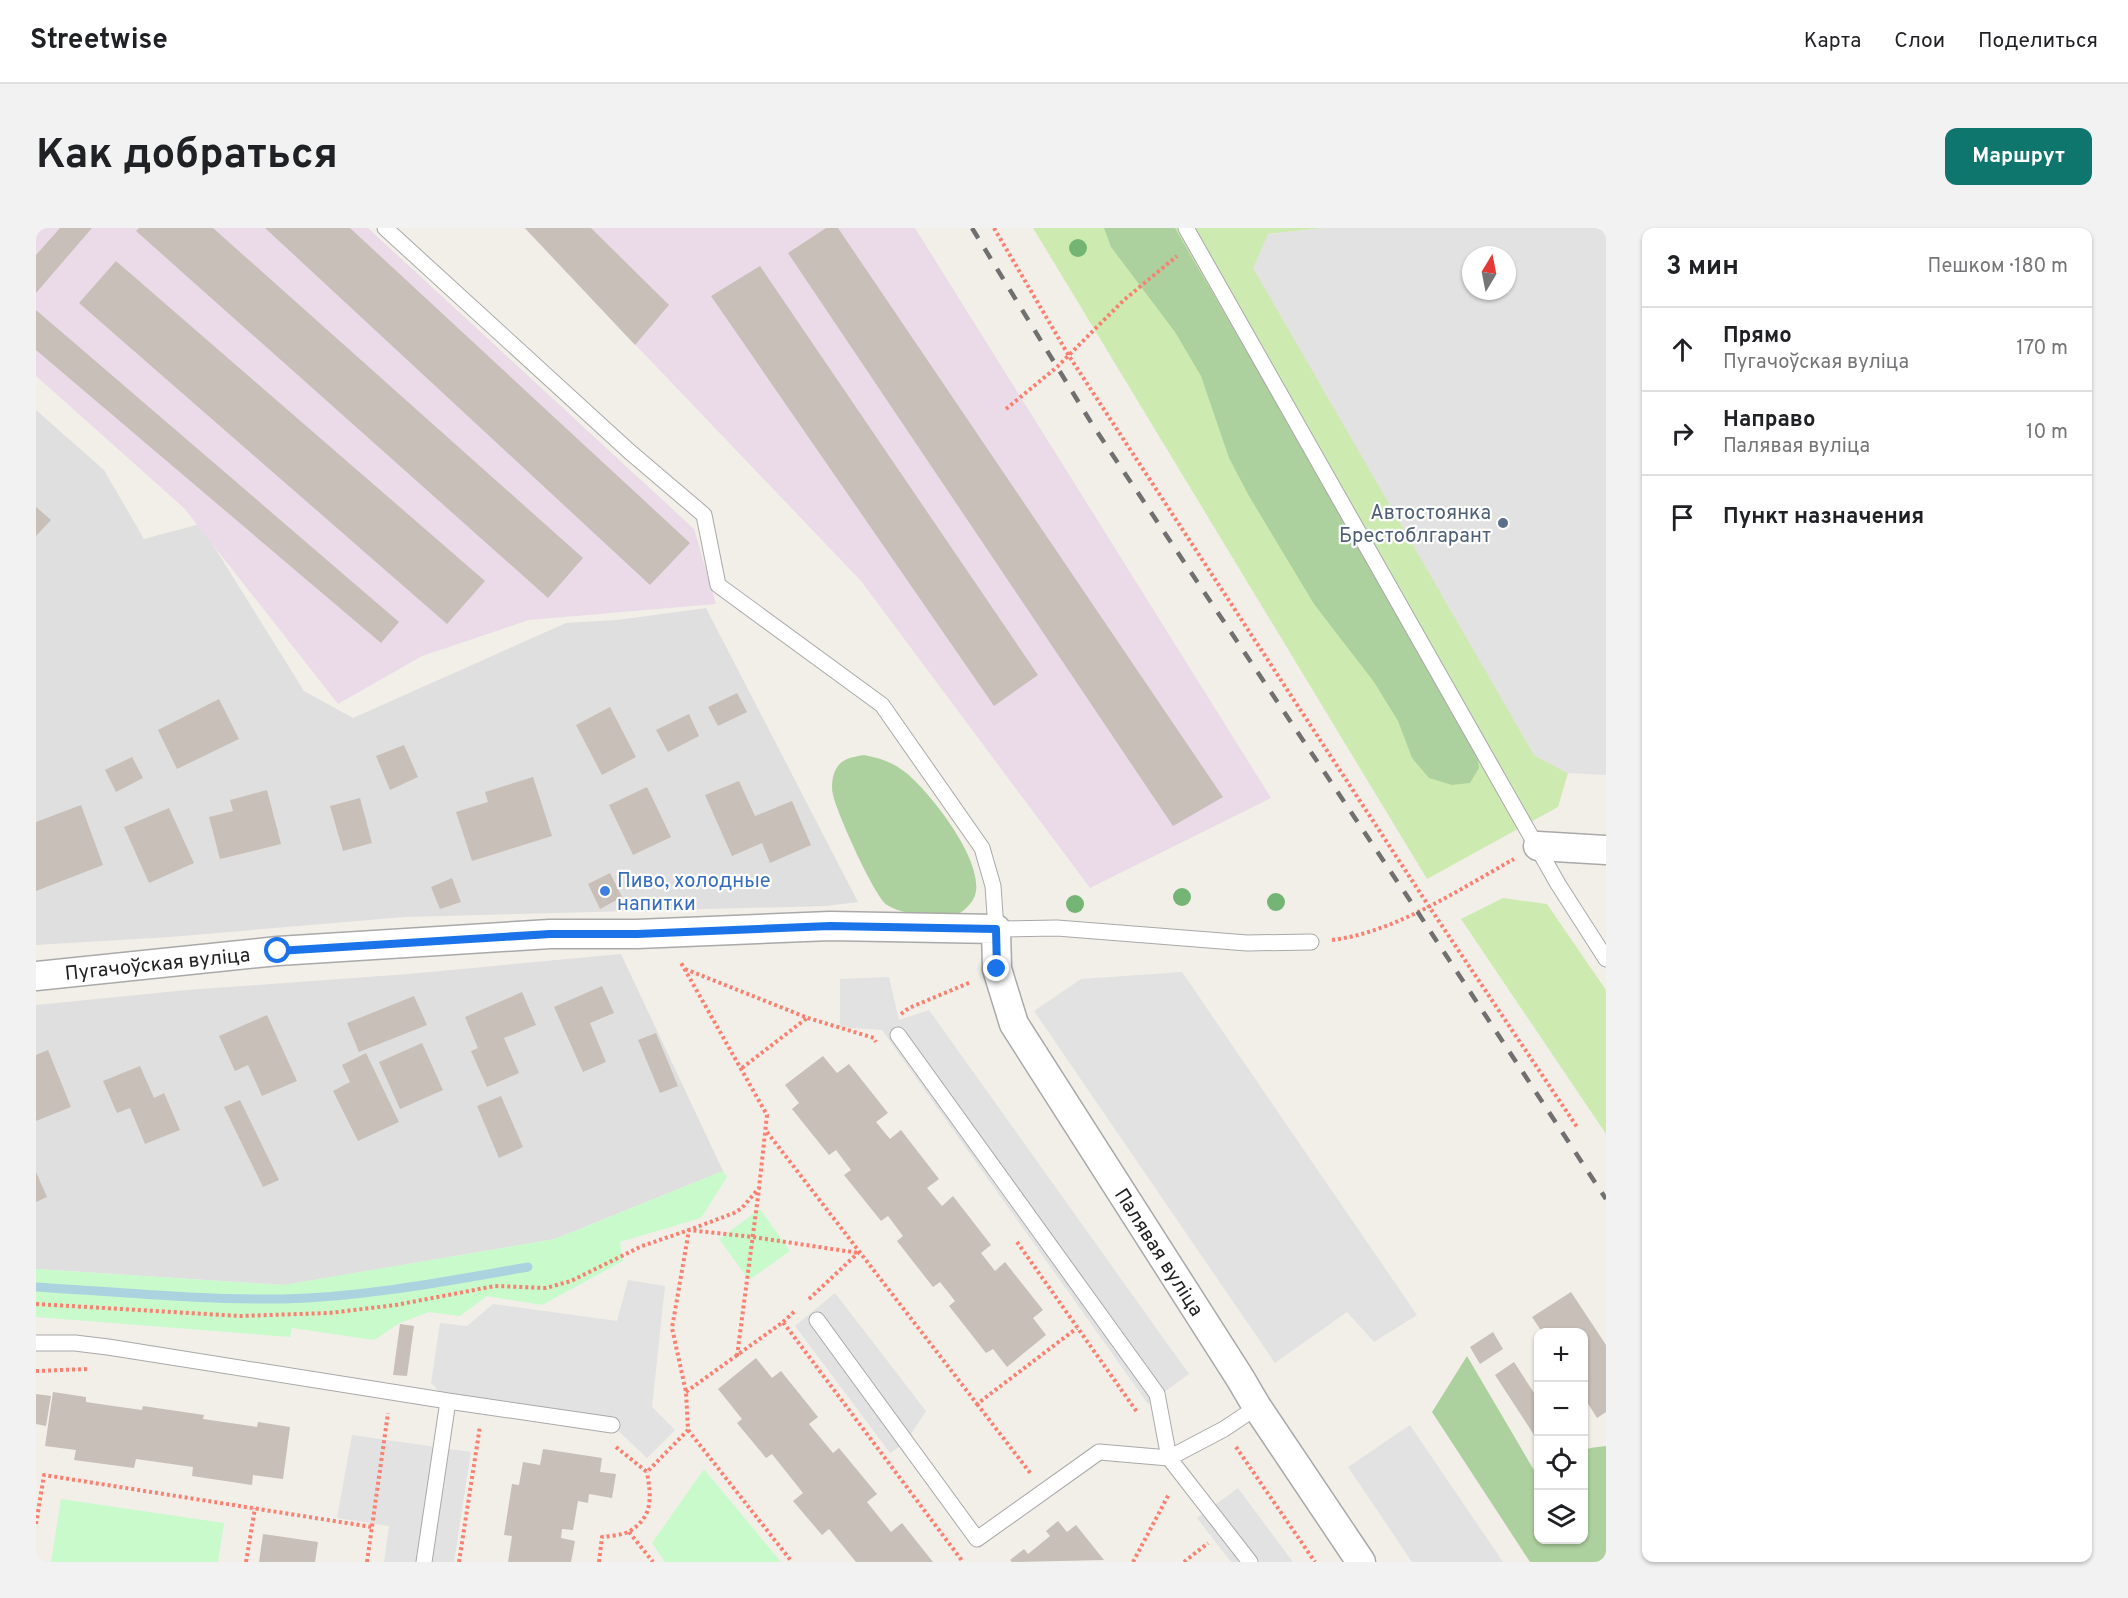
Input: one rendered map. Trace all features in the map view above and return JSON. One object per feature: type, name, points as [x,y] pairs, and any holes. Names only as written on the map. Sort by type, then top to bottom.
[{"type":"street","points":[[1538,846],[1606,850]]},
{"type":"street","name":"Пугачоўская вуліца","points":[[36,976],[278,951],[550,934],[830,926],[996,929]]},
{"type":"street","name":"Палявая вуліца","points":[[996,929],[997,969],[1014,1024],[1257,1407],[1361,1562]]},
{"type":"lane","points":[[385,228],[630,452],[704,515],[718,585],[882,705],[982,848],[993,886],[996,929],[1057,928],[1246,943],[1311,942]]},
{"type":"lane","points":[[1186,228],[1563,893],[1606,959]]},
{"type":"lane","points":[[898,1035],[1157,1394],[1169,1458],[1250,1562]]},
{"type":"lane","points":[[817,1320],[977,1539],[1099,1452],[1169,1458],[1224,1430],[1257,1407]]},
{"type":"lane","points":[[36,1342],[108,1347],[612,1425]]},
{"type":"lane","points":[[424,1562],[448,1401]]},
{"type":"path","points":[[994,228],[1069,356],[1428,905],[1577,1127]]},
{"type":"path","points":[[1006,409],[1069,356],[1124,300],[1193,242]]},
{"type":"path","points":[[1311,942],[1360,935],[1391,923],[1538,846]]},
{"type":"path","points":[[662,932],[767,1115],[737,1356]]},
{"type":"path","points":[[685,969],[808,1018],[874,1038],[880,1047]]},
{"type":"path","points":[[909,1008],[976,980]]},
{"type":"path","points":[[742,1068],[808,1018]]},
{"type":"path","points":[[766,1132],[1044,1491]]},
{"type":"path","points":[[36,1304],[240,1316],[298,1315],[396,1305],[495,1286],[533,1289],[552,1286],[583,1275],[642,1246],[734,1213],[748,1202],[759,1188]]},
{"type":"path","points":[[688,1230],[859,1253]]},
{"type":"path","points":[[688,1230],[672,1328],[686,1392],[688,1430],[792,1562]]},
{"type":"path","points":[[1016,1241],[1144,1421]]},
{"type":"path","points":[[808,1299],[859,1253]]},
{"type":"path","points":[[686,1392],[783,1322],[800,1307]]},
{"type":"path","points":[[783,1322],[963,1562]]},
{"type":"path","points":[[977,1404],[1077,1328]]},
{"type":"path","points":[[367,1562],[388,1411]]},
{"type":"path","points":[[446,1421],[481,1426],[459,1562]]},
{"type":"path","points":[[647,1473],[688,1430]]},
{"type":"path","points":[[1224,1430],[1316,1562]]},
{"type":"path","points":[[599,1562],[602,1537],[629,1532],[648,1514],[651,1496],[647,1473],[616,1446],[605,1445]]},
{"type":"path","points":[[36,1524],[44,1475],[372,1527]]},
{"type":"path","points":[[1164,1485],[1176,1501]]},
{"type":"path","points":[[1133,1562],[1170,1493]]},
{"type":"path","points":[[246,1562],[255,1508]]},
{"type":"path","points":[[629,1532],[653,1562]]},
{"type":"path","points":[[1202,1535],[1213,1549]]},
{"type":"path","points":[[1184,1562],[1208,1543]]},
{"type":"shaded area","points":[[36,228],[368,228],[694,529],[716,604],[529,620],[422,656],[338,704],[184,508],[36,376]]},
{"type":"shaded area","points":[[524,228],[915,228],[1271,798],[1090,888],[861,581]]},
{"type":"shaded area","name":"Автостоянка Брестоблгарант","points":[[1325,228],[1606,228],[1606,775],[1568,773],[1534,755],[1253,268],[1268,234]]},
{"type":"shaded area","points":[[36,410],[104,470],[144,539],[200,524],[304,691],[353,718],[566,623],[617,620],[706,608],[858,902],[826,906],[405,917],[170,937],[36,945]]},
{"type":"shaded area","points":[[621,954],[723,1171],[555,1239],[284,1285],[36,1269],[36,1005],[187,990],[408,974]]},
{"type":"shaded area","points":[[1182,972],[1417,1315],[1374,1342],[1347,1312],[1275,1363],[1034,1011],[1081,979]]},
{"type":"shaded area","points":[[889,977],[899,1020],[929,1010],[1189,1374],[1148,1404],[882,1030],[840,1027],[840,979]]},
{"type":"shaded area","points":[[628,1280],[665,1286],[652,1407],[675,1430],[647,1458],[612,1425],[448,1401],[431,1383],[440,1323],[467,1326],[493,1304],[617,1321]]},
{"type":"shaded area","points":[[835,1293],[926,1411],[905,1443],[890,1453],[795,1326]]},
{"type":"shaded area","points":[[1410,1425],[1503,1562],[1412,1562],[1348,1467]]},
{"type":"shaded area","points":[[352,1435],[471,1452],[454,1562],[384,1562],[389,1526],[337,1518]]},
{"type":"shaded area","points":[[1238,1488],[1293,1562],[1231,1562],[1197,1518]]},
{"type":"green space","points":[[1033,228],[1325,228],[1268,234],[1534,755],[1568,773],[1558,807],[1427,879]]},
{"type":"green space","points":[[1104,228],[1175,228],[1476,748],[1479,768],[1470,783],[1452,785],[1429,778],[1412,758],[1398,721],[1374,682],[1314,604],[1249,496],[1229,458],[1201,376],[1175,332],[1111,247]]},
{"type":"green space","points":[[864,755],[886,761],[905,772],[929,796],[957,835],[968,855],[975,875],[976,892],[969,905],[958,914],[931,916],[900,911],[887,905],[874,887],[848,835],[832,789],[838,765],[848,759]]},
{"type":"green space","points":[[1503,898],[1547,904],[1606,990],[1606,1134],[1461,919]]},
{"type":"green space","points":[[723,1171],[727,1177],[701,1218],[620,1242],[623,1261],[542,1305],[487,1296],[460,1316],[429,1312],[400,1323],[374,1340],[292,1328],[290,1337],[36,1317],[36,1269],[284,1285],[555,1239]]},
{"type":"green space","points":[[760,1209],[790,1251],[749,1280],[719,1239]]},
{"type":"green space","points":[[1467,1356],[1534,1470],[1534,1544],[1588,1544],[1588,1449],[1606,1446],[1606,1562],[1530,1562],[1432,1412]]},
{"type":"green space","points":[[704,1469],[781,1562],[665,1562],[652,1543]]},
{"type":"green space","points":[[61,1499],[224,1523],[218,1562],[51,1562]]},
{"type":"building","points":[[60,228],[92,228],[36,293],[36,255]]},
{"type":"building","points":[[139,228],[213,228],[583,558],[548,598],[136,231]]},
{"type":"building","points":[[265,228],[350,228],[690,543],[650,585]]},
{"type":"building","points":[[525,228],[591,228],[669,305],[635,345]]},
{"type":"building","points":[[826,228],[838,228],[1223,797],[1173,826],[788,253]]},
{"type":"building","points":[[116,261],[485,581],[447,624],[79,303]]},
{"type":"building","points":[[760,266],[1038,675],[994,706],[711,296]]},
{"type":"building","points":[[36,310],[399,622],[381,643],[36,350]]},
{"type":"building","points":[[36,507],[51,520],[36,536]]},
{"type":"building","points":[[737,693],[747,712],[718,726],[708,707]]},
{"type":"building","points":[[219,699],[239,739],[177,769],[158,730]]},
{"type":"building","points":[[610,707],[636,757],[602,775],[576,725]]},
{"type":"building","points":[[689,714],[699,736],[668,752],[656,730]]},
{"type":"building","points":[[404,745],[418,777],[390,790],[376,756]]},
{"type":"building","points":[[132,757],[143,778],[116,792],[105,770]]},
{"type":"building","points":[[533,777],[552,836],[472,861],[456,812],[488,802],[485,792]]},
{"type":"building","points":[[739,781],[755,816],[792,801],[811,845],[770,863],[762,843],[732,856],[705,795]]},
{"type":"building","points":[[647,787],[671,837],[633,855],[609,805]]},
{"type":"building","points":[[267,790],[281,844],[220,859],[209,817],[233,811],[230,800]]},
{"type":"building","points":[[360,798],[372,843],[343,851],[330,806]]},
{"type":"building","points":[[81,805],[103,865],[36,891],[36,822]]},
{"type":"building","points":[[169,808],[194,863],[149,883],[124,827]]},
{"type":"building","name":"Пиво, холодные напитки","points":[[610,873],[622,897],[600,909],[588,884]]},
{"type":"building","points":[[452,878],[461,902],[440,909],[431,887]]},
{"type":"building","points":[[602,986],[614,1013],[590,1023],[606,1062],[583,1072],[554,1007]]},
{"type":"building","points":[[522,992],[536,1025],[504,1038],[519,1073],[487,1087],[471,1051],[478,1048],[465,1017]]},
{"type":"building","points":[[414,996],[427,1025],[359,1052],[347,1023]]},
{"type":"building","points":[[267,1015],[297,1081],[262,1096],[248,1065],[235,1071],[219,1036]]},
{"type":"building","points":[[656,1033],[678,1086],[660,1093],[638,1040]]},
{"type":"building","points":[[422,1043],[443,1090],[400,1109],[379,1062]]},
{"type":"building","points":[[48,1050],[71,1107],[36,1121],[36,1055]]},
{"type":"building","points":[[366,1053],[399,1122],[358,1141],[333,1091],[350,1082],[342,1065]]},
{"type":"building","points":[[823,1056],[837,1073],[849,1064],[888,1113],[876,1122],[890,1139],[901,1130],[939,1179],[927,1188],[942,1206],[953,1196],[991,1245],[981,1253],[995,1271],[1005,1262],[1043,1310],[1033,1318],[1046,1335],[1007,1367],[993,1349],[986,1353],[949,1306],[955,1301],[940,1282],[933,1287],[897,1241],[903,1236],[888,1216],[881,1221],[844,1175],[851,1170],[836,1150],[829,1155],[792,1109],[799,1103],[785,1085]]},
{"type":"building","points":[[140,1066],[154,1098],[164,1093],[180,1130],[145,1144],[130,1108],[117,1113],[103,1081]]},
{"type":"building","points":[[501,1096],[523,1147],[499,1158],[477,1106]]},
{"type":"building","points":[[240,1100],[279,1180],[263,1187],[224,1107]]},
{"type":"building","points":[[36,1172],[47,1197],[36,1202]]},
{"type":"building","points":[[1571,1292],[1606,1345],[1606,1412],[1597,1418],[1588,1403],[1588,1328],[1539,1328],[1532,1317]]},
{"type":"building","points":[[400,1324],[414,1326],[407,1376],[393,1375]]},
{"type":"building","points":[[1493,1332],[1503,1349],[1480,1364],[1470,1347]]},
{"type":"building","points":[[756,1358],[772,1378],[781,1371],[818,1417],[809,1424],[833,1453],[839,1448],[877,1494],[867,1502],[891,1532],[902,1523],[933,1562],[856,1562],[829,1529],[822,1535],[793,1501],[803,1493],[772,1454],[766,1458],[737,1423],[742,1419],[718,1389]]},
{"type":"building","points":[[1514,1362],[1534,1393],[1534,1435],[1495,1375]]},
{"type":"building","points":[[53,1392],[86,1397],[86,1402],[113,1406],[142,1410],[143,1406],[204,1415],[203,1419],[257,1427],[258,1422],[290,1427],[283,1479],[253,1475],[252,1485],[192,1476],[193,1467],[136,1459],[134,1468],[74,1460],[76,1450],[45,1446]]},
{"type":"building","points":[[36,1394],[51,1396],[46,1426],[36,1424]]},
{"type":"building","points":[[543,1449],[602,1458],[600,1472],[616,1474],[612,1498],[589,1494],[588,1503],[578,1501],[573,1530],[562,1529],[561,1538],[575,1541],[571,1562],[508,1562],[512,1536],[504,1535],[512,1484],[519,1485],[523,1462],[540,1465]]},
{"type":"building","points":[[1058,1521],[1067,1532],[1076,1525],[1104,1560],[1012,1562],[1010,1560],[1024,1549],[1028,1554],[1050,1536],[1046,1531]]},
{"type":"building","points":[[263,1534],[318,1542],[315,1562],[259,1562]]},
{"type":"waterway","points":[[36,1287],[190,1297],[314,1298],[376,1292],[528,1267]]},
{"type":"railway","points":[[972,228],[1092,424],[1606,1199]]},
{"type":"place","name":"Автостоянка Брестоблгарант","points":[[1503,523]]},
{"type":"place","name":"Пиво, холодные напитки","points":[[605,891]]},
{"type":"route","points":[[278,951],[550,934],[637,934],[830,926],[996,929],[997,969]]}]
